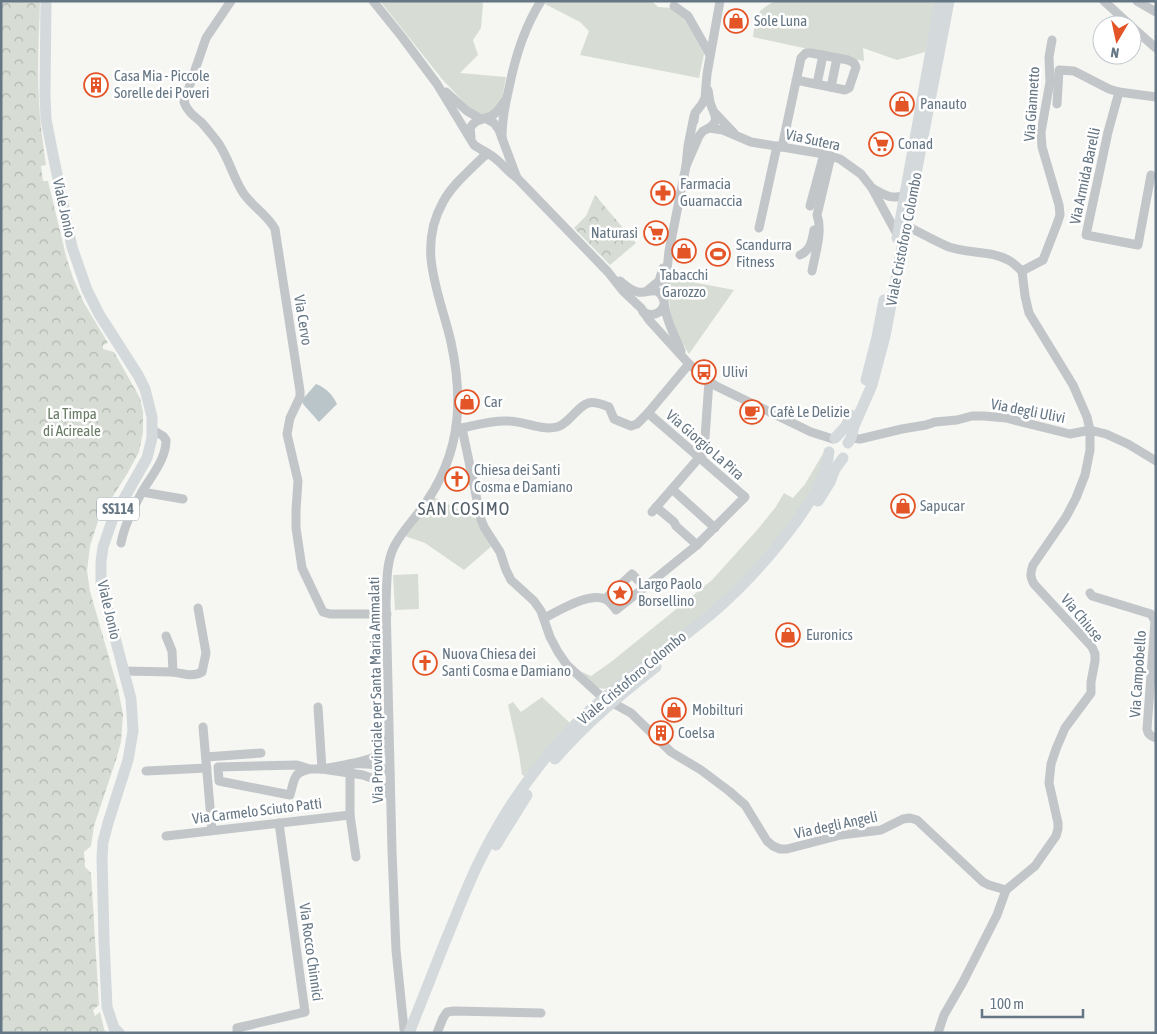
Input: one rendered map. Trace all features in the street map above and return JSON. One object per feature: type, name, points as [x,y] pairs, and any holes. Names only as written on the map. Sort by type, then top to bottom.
[{"type":"main road","name":"Viale Jonio","points":[[46,1],[46,119],[72,247],[87,290],[99,314],[138,374],[145,389],[152,417],[153,430],[147,458],[113,518],[103,547],[101,562],[104,599],[131,699],[133,731],[124,776],[103,842],[102,865],[107,1007],[114,1028],[119,1033]]},
{"type":"main road","name":"Viale Cristoforo Colombo","points":[[404,1030],[492,835],[540,765],[568,732],[716,609],[752,575],[789,532],[813,497],[828,464],[832,444],[846,426],[866,380],[877,337],[940,1]]},
{"type":"main road","name":"Viale Cristoforo Colombo","points":[[416,1033],[477,883],[500,839],[529,792],[607,700],[722,614],[758,580],[809,516],[830,482],[835,469],[852,444],[854,426],[872,385],[885,336],[949,1]]},
{"type":"main road","points":[[843,438],[852,444],[835,458],[832,444],[843,438]]},
{"type":"street","name":"Via Cervo","points":[[231,1],[206,38],[184,102],[193,116],[201,122],[224,151],[243,193],[275,229],[300,391],[300,397],[290,418],[287,434],[298,480],[296,528],[302,568],[323,612],[330,614],[387,614]]},
{"type":"street","points":[[373,1],[437,84],[473,142],[518,178],[608,272],[687,361],[716,386],[832,444]]},
{"type":"street","points":[[490,155],[499,154],[504,148],[502,129],[506,99],[520,43],[540,1]]},
{"type":"street","points":[[669,251],[659,280],[641,296],[642,310],[650,315],[655,315],[661,311],[664,302],[669,251],[686,166],[688,146],[696,112],[705,98],[706,80],[720,1]]},
{"type":"street","points":[[1104,1],[1119,15]]},
{"type":"street","points":[[1137,1],[1156,12]]},
{"type":"street","points":[[674,6],[688,16],[710,55]]},
{"type":"street","points":[[1142,36],[1156,48]]},
{"type":"street","name":"Via Giannetto","points":[[1022,271],[1043,260],[1060,215],[1059,205],[1042,147],[1041,132],[1054,69],[1049,57],[1052,40]]},
{"type":"street","points":[[759,228],[801,58],[806,53],[823,55],[848,60],[856,66],[849,88],[845,90],[796,80]]},
{"type":"street","points":[[817,84],[823,55]]},
{"type":"street","points":[[831,87],[837,58]]},
{"type":"street","points":[[1057,104],[1054,69],[1074,71],[1109,89],[1119,92],[1156,97]]},
{"type":"street","points":[[686,166],[699,136],[714,123],[716,118],[706,80]]},
{"type":"street","points":[[437,84],[467,111],[494,123],[518,178]]},
{"type":"street","name":"Via Armida Barelli","points":[[1119,92],[1108,132],[1086,235],[1138,244],[1151,175]]},
{"type":"street","points":[[468,172],[476,155],[470,128],[475,122],[495,114],[506,99]]},
{"type":"street","points":[[696,112],[705,107],[709,108],[738,137]]},
{"type":"street","points":[[696,112],[696,124],[700,128],[707,128]]},
{"type":"street","name":"Via Sutera","points":[[707,128],[723,130],[751,142],[840,159],[861,174],[872,188]]},
{"type":"street","name":"Via Provinciale per Santa Maria Ammalati","points":[[404,1030],[396,950],[390,797],[387,581],[393,550],[399,538],[439,482],[459,427],[451,344],[430,262],[431,238],[435,221],[442,202],[451,190],[483,157],[490,155]]},
{"type":"street","points":[[810,206],[827,155]]},
{"type":"street","points":[[800,255],[806,253],[811,245],[827,155]]},
{"type":"street","points":[[872,188],[895,198],[904,196]]},
{"type":"street","points":[[872,188],[897,234]]},
{"type":"street","points":[[812,271],[820,228],[817,215]]},
{"type":"street","points":[[907,226],[949,247],[1002,257],[1012,262],[1022,271]]},
{"type":"street","name":"Via Chiuse","points":[[1006,890],[1035,866],[1056,836],[1058,823],[1050,783],[1051,764],[1065,728],[1091,693],[1095,661],[1092,646],[1030,578],[1033,565],[1066,517],[1076,498],[1085,475],[1090,450],[1090,430],[1087,417],[1073,385],[1029,313],[1022,271]]},
{"type":"street","points":[[608,272],[633,291],[646,292],[651,290],[662,295],[670,329],[687,361]]},
{"type":"street","points":[[459,427],[509,420],[538,427],[559,427],[584,404],[590,402],[609,407],[614,419],[631,426],[638,424],[687,361]]},
{"type":"street","points":[[697,545],[674,522],[654,509],[704,452],[708,381]]},
{"type":"street","name":"Via Giorgio La Pira","points":[[648,413],[745,497],[715,528]]},
{"type":"street","name":"Via degli Ulivi","points":[[852,444],[902,429],[972,416],[984,416],[1006,418],[1070,434],[1090,430],[1098,432],[1128,444],[1156,461]]},
{"type":"street","name":"Via degli Angeli","points":[[459,427],[473,476],[484,527],[500,552],[511,580],[534,600],[541,611],[550,637],[567,665],[607,700],[631,713],[671,752],[700,770],[745,805],[767,841],[780,849],[788,849],[841,835],[881,830],[903,819],[910,818],[916,820],[983,882],[1006,890]]},
{"type":"street","points":[[121,543],[132,512],[162,460],[166,440],[153,430]]},
{"type":"street","points":[[544,618],[587,598],[605,599],[616,610],[697,545],[715,528],[672,489]]},
{"type":"street","points":[[142,492],[183,499]]},
{"type":"street","points":[[605,599],[632,574],[647,585]]},
{"type":"street","name":"Via Campobello","points":[[1090,594],[1151,614],[1154,618],[1147,728],[1150,735],[1156,738]]},
{"type":"street","points":[[124,671],[173,672],[192,675],[198,675],[202,672],[206,653],[198,608]]},
{"type":"street","points":[[166,636],[172,651],[173,672]]},
{"type":"street","points":[[318,708],[322,769]]},
{"type":"street","points":[[203,727],[212,830]]},
{"type":"street","points":[[310,769],[298,765],[218,767],[219,781],[290,795],[296,774],[310,769],[350,764],[378,756],[382,752],[390,733]]},
{"type":"street","points":[[206,757],[261,753]]},
{"type":"street","points":[[350,764],[368,763],[390,773]]},
{"type":"street","points":[[350,764],[350,815],[356,857]]},
{"type":"street","points":[[146,771],[207,768]]},
{"type":"street","points":[[322,769],[350,774],[379,776],[390,773]]},
{"type":"street","points":[[363,775],[380,782],[390,797]]},
{"type":"street","name":"Via Carmelo Sciuto Patti","points":[[166,836],[350,815]]},
{"type":"street","name":"Via Rocco Chinnici","points":[[237,1033],[237,1028],[305,1012],[279,823]]},
{"type":"street","points":[[938,1033],[944,1015],[997,915],[1006,890]]},
{"type":"street","points":[[437,1033],[447,1012],[541,1013]]},
{"type":"green space","name":"La Timpa di Acireale","points":[[1,1],[40,1],[38,90],[46,165],[41,166],[43,181],[48,181],[73,278],[84,303],[108,343],[103,345],[103,349],[114,352],[140,398],[143,412],[143,432],[139,452],[99,518],[90,546],[87,571],[90,591],[118,689],[123,714],[121,742],[116,760],[94,826],[91,846],[84,852],[85,867],[91,873],[99,1005],[93,1010],[95,1016],[100,1012],[106,1033],[1,1033]]},
{"type":"green space","points":[[380,1],[482,1],[481,28],[473,40],[478,55],[460,73],[506,77],[502,99],[492,112],[483,115],[473,112],[442,79]]},
{"type":"green space","points":[[547,1],[652,1],[658,7],[673,8],[685,18],[704,54],[699,78],[580,55],[589,31],[580,22],[545,4]]},
{"type":"green space","points":[[774,1],[937,1],[925,52],[897,60],[863,48],[864,61],[753,37],[756,13],[759,13]]},
{"type":"green space","points":[[595,195],[636,243],[610,265],[574,228],[586,216]]},
{"type":"green space","points":[[671,278],[734,290],[689,354],[678,335],[670,310]]},
{"type":"green space","points":[[824,452],[825,459],[809,495],[767,554],[714,606],[608,688],[603,689],[594,686],[573,668],[591,676],[712,580],[758,529],[784,493],[793,498],[805,484]]},
{"type":"green space","points":[[434,497],[479,520],[493,545],[464,570],[425,543],[405,536]]},
{"type":"green space","points":[[418,574],[419,609],[395,610],[393,575]]},
{"type":"green space","points":[[542,697],[570,723],[525,776],[522,775],[508,705],[513,702],[521,712]]},
{"type":"shaded area","points":[[316,384],[323,387],[337,404],[319,422],[303,404],[302,400]]},
{"type":"place","name":"Sole Luna","points":[[736,21]]},
{"type":"place","name":"Casa Mia - Piccole Sorelle dei Poveri","points":[[96,85]]},
{"type":"place","name":"Panauto","points":[[902,104]]},
{"type":"place","name":"Conad","points":[[881,144]]},
{"type":"place","name":"Farmacia Guarnaccia","points":[[663,193]]},
{"type":"place","name":"Naturasì","points":[[656,233]]},
{"type":"place","name":"Tabacchi Garozzo","points":[[684,251]]},
{"type":"place","name":"Scandurra Fitness","points":[[718,254]]},
{"type":"place","name":"Ulivi","points":[[704,372]]},
{"type":"place","name":"Car","points":[[467,402]]},
{"type":"place","name":"Cafè Le Delizie","points":[[752,412]]},
{"type":"place","name":"Chiesa dei Santi Cosma e Damiano","points":[[457,479]]},
{"type":"place","name":"Sapucar","points":[[903,506]]},
{"type":"place","name":"Largo Paolo Borsellino","points":[[620,593]]},
{"type":"place","name":"Euronics","points":[[788,635]]},
{"type":"place","name":"Nuova Chiesa dei Santi Cosma e Damiano","points":[[425,663]]},
{"type":"place","name":"Mobilturi","points":[[674,710]]},
{"type":"place","name":"Coelsa","points":[[661,733]]},
{"type":"district","name":"SAN COSIMO","points":[[464,509]]}]
